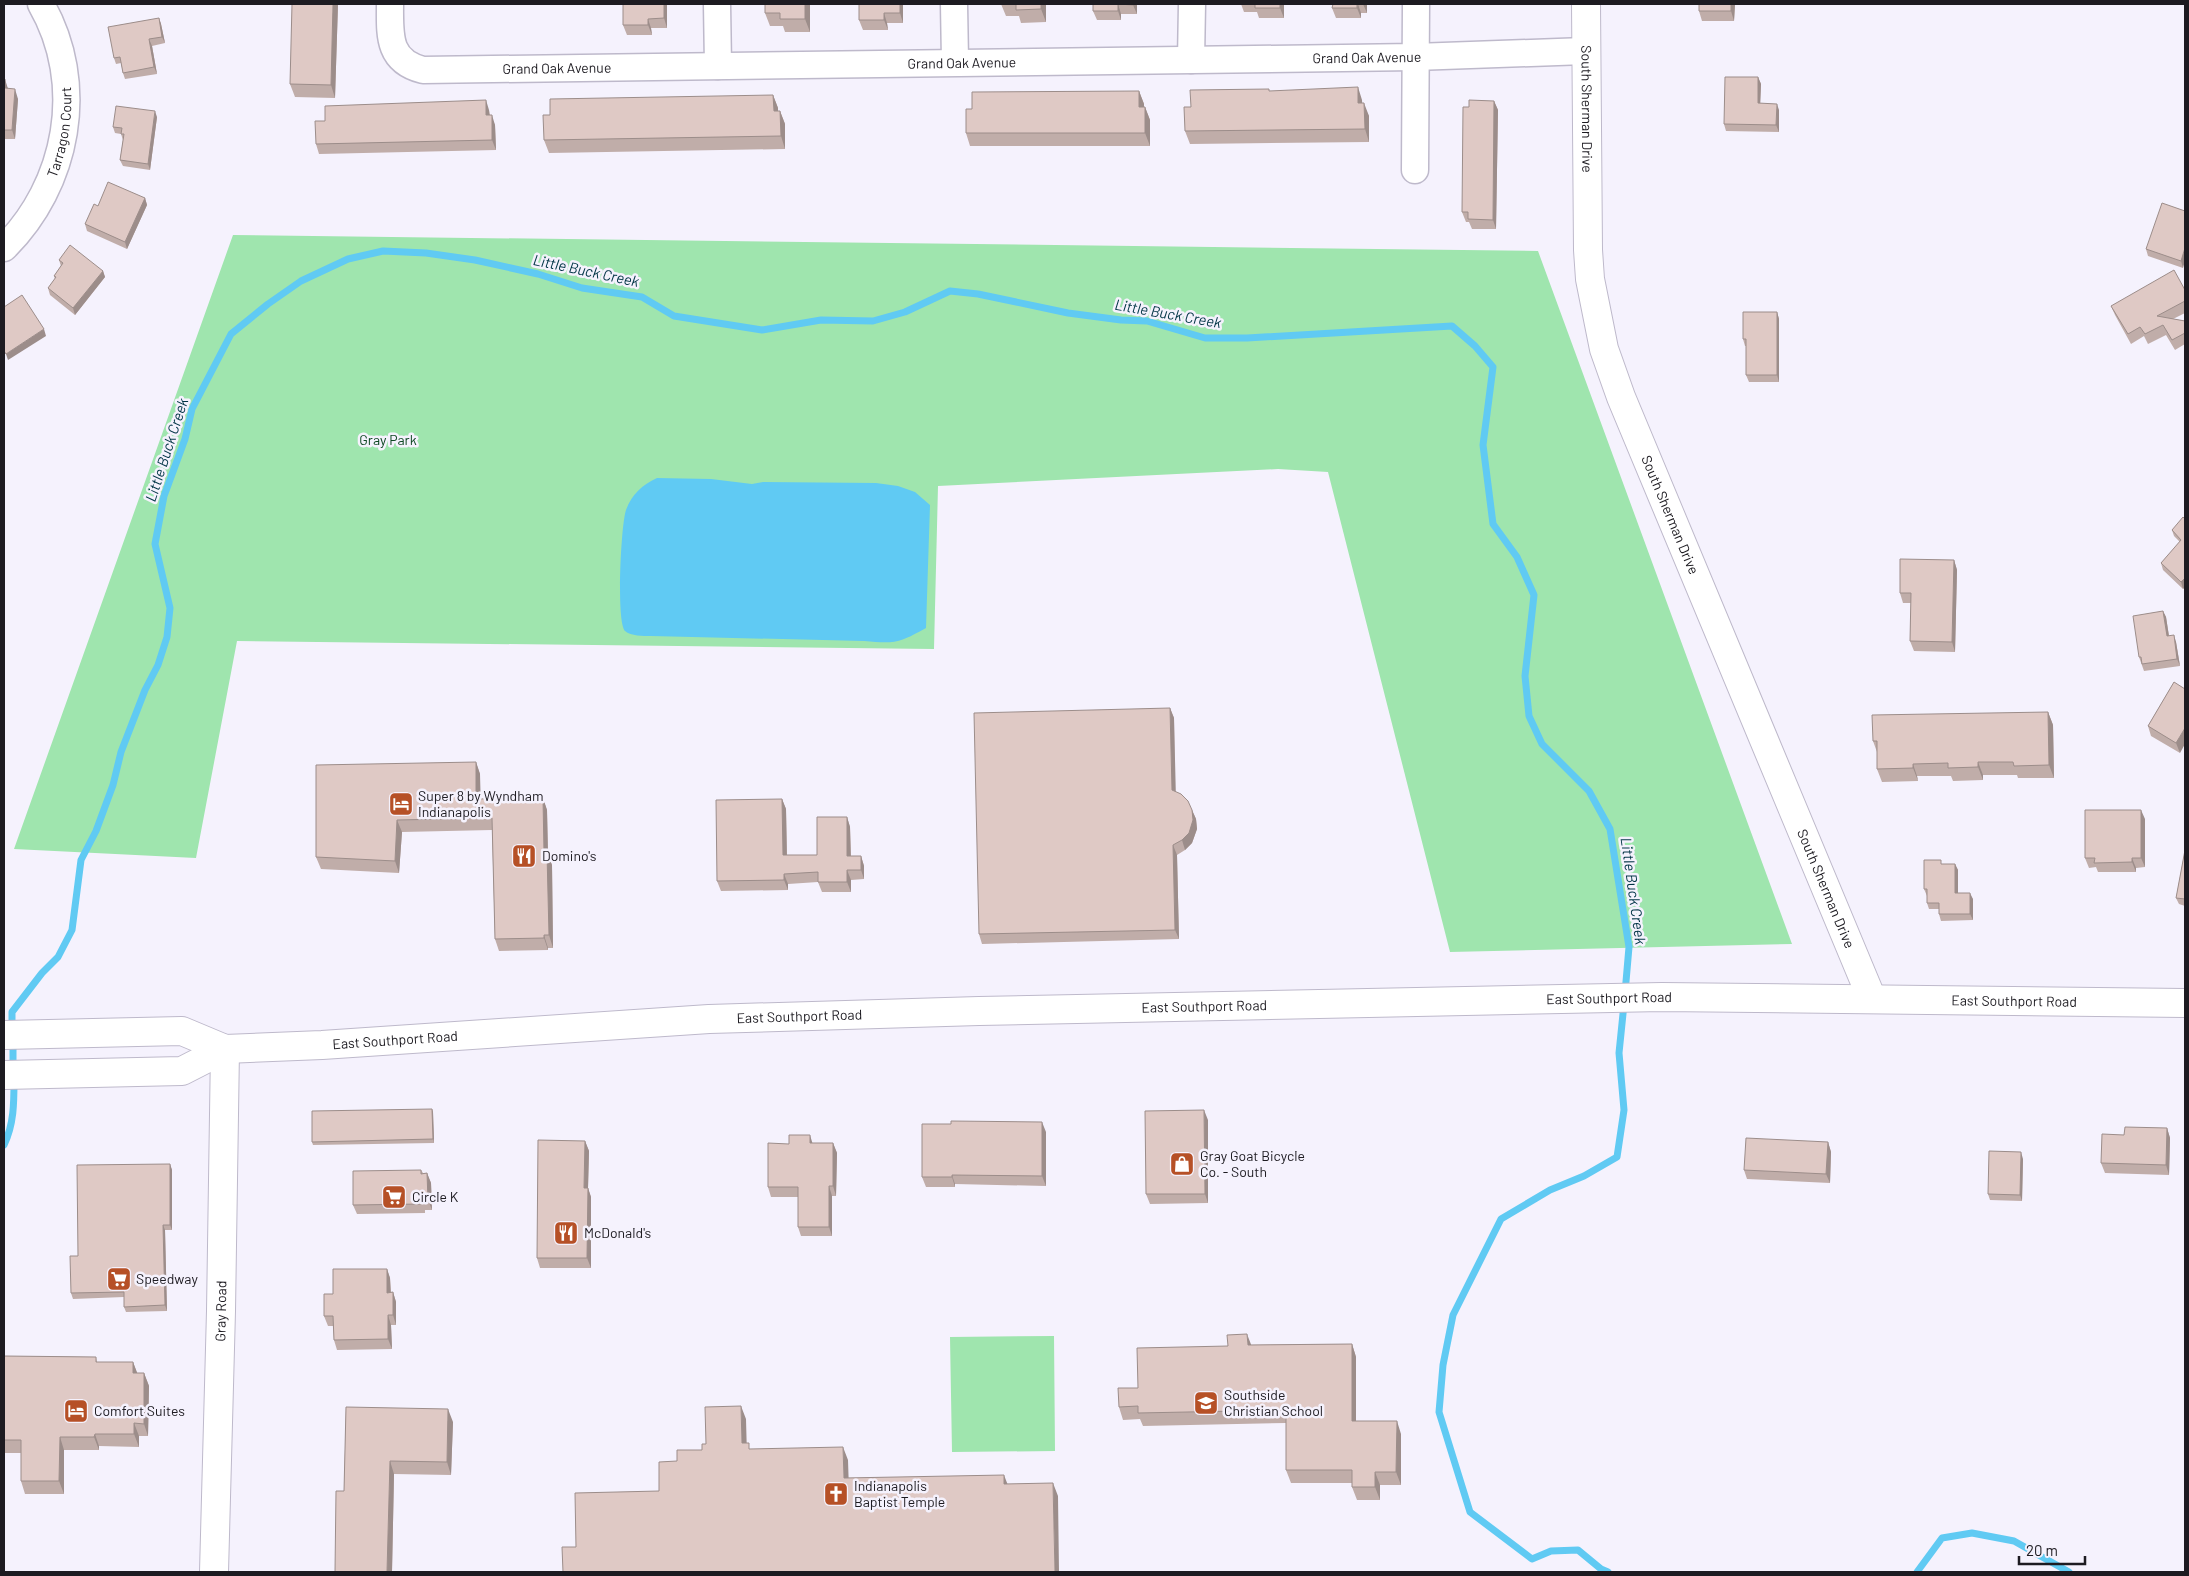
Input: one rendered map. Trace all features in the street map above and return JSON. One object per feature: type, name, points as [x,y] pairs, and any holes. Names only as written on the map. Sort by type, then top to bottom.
[{"type":"main road","name":"South Sherman Drive","points":[[1586,4],[1588,250],[1594,309],[1604,349],[1624,406],[1872,999]]},
{"type":"main road","name":"East Southport Road","points":[[4,1035],[182,1031],[225,1049],[331,1045],[708,1019],[979,1011],[1662,997],[2185,1003]]},
{"type":"main road","name":"East Southport Road","points":[[4,1075],[182,1071],[225,1049]]},
{"type":"main road","name":"Gray Road","points":[[214,1572],[221,1311],[225,1049]]},
{"type":"street","name":"Tarragon Court","points":[[4,248],[26,224],[46,190],[60,153],[64,133],[66,92],[63,62],[55,32],[41,4]]},
{"type":"street","name":"Grand Oak Avenue","points":[[390,4],[391,43],[403,62],[423,70],[955,61],[1415,57],[1585,51]]},
{"type":"street","points":[[717,4],[718,66]]},
{"type":"street","points":[[954,4],[955,61]]},
{"type":"street","points":[[1191,60],[1192,4]]},
{"type":"street","points":[[1415,170],[1416,4]]},
{"type":"green space","name":"Gray Park","points":[[233,235],[1538,251],[1792,944],[1450,952],[1328,472],[1278,469],[938,486],[934,649],[237,641],[196,858],[14,849]]},
{"type":"green space","points":[[1054,1336],[1055,1451],[952,1452],[950,1337]]},
{"type":"water","points":[[657,478],[711,479],[752,484],[763,482],[876,483],[898,486],[915,492],[930,505],[926,628],[909,637],[890,642],[644,636],[628,633],[622,624],[620,592],[624,519],[628,504],[634,495],[642,487]]},
{"type":"building","points":[[292,4],[333,4],[331,85],[290,84]]},
{"type":"building","points":[[623,4],[664,4],[664,18],[648,19],[648,25],[623,25]]},
{"type":"building","points":[[765,4],[805,4],[805,19],[780,19],[780,13],[765,13]]},
{"type":"building","points":[[859,4],[900,4],[900,13],[884,13],[884,20],[859,20]]},
{"type":"building","points":[[1016,4],[1041,4],[1041,9],[1016,10]]},
{"type":"building","points":[[1093,4],[1118,4],[1118,11],[1093,11]]},
{"type":"building","points":[[1255,4],[1280,4],[1280,8],[1255,8]]},
{"type":"building","points":[[1333,4],[1357,4],[1357,8],[1332,8]]},
{"type":"building","points":[[1699,4],[1731,4],[1731,11],[1699,11]]},
{"type":"building","points":[[159,18],[162,37],[149,39],[154,67],[123,73],[120,57],[114,58],[108,27]]},
{"type":"building","points":[[1725,77],[1758,77],[1758,103],[1777,104],[1776,125],[1724,124]]},
{"type":"building","points":[[4,79],[5,88],[15,89],[12,130],[4,130]]},
{"type":"building","points":[[1358,87],[1358,103],[1364,103],[1365,129],[1185,131],[1184,107],[1191,107],[1190,90],[1269,89],[1269,91]]},
{"type":"building","points":[[1139,91],[1139,107],[1145,107],[1145,133],[966,133],[966,109],[972,109],[972,92]]},
{"type":"building","points":[[773,95],[774,111],[780,111],[781,136],[544,140],[543,115],[550,115],[550,99]]},
{"type":"building","points":[[486,100],[486,115],[492,115],[492,140],[316,144],[315,121],[325,121],[325,106]]},
{"type":"building","points":[[1469,100],[1494,101],[1493,220],[1468,219],[1468,212],[1462,212],[1463,107],[1469,107]]},
{"type":"building","points":[[116,106],[155,111],[148,164],[120,160],[124,134],[121,134],[122,128],[113,127]]},
{"type":"building","points":[[108,182],[145,198],[125,242],[85,224],[94,204],[98,206]]},
{"type":"building","points":[[2162,203],[2185,211],[2185,248],[2181,261],[2146,249]]},
{"type":"building","points":[[70,245],[103,271],[73,308],[48,288],[63,263],[59,260]]},
{"type":"building","points":[[2174,270],[2185,290],[2185,301],[2157,316],[2185,321],[2185,333],[2172,340],[2163,325],[2145,334],[2140,327],[2128,334],[2111,306]]},
{"type":"building","points":[[22,295],[44,329],[6,354],[4,351],[4,307]]},
{"type":"building","points":[[1743,312],[1777,312],[1777,375],[1746,375],[1746,339],[1743,339]]},
{"type":"building","points":[[2183,517],[2185,519],[2185,578],[2181,582],[2161,563],[2181,540],[2172,530]]},
{"type":"building","points":[[1900,559],[1954,560],[1952,642],[1910,641],[1911,593],[1900,593]]},
{"type":"building","points":[[2163,611],[2167,636],[2174,635],[2177,659],[2142,664],[2141,657],[2139,657],[2133,616]]},
{"type":"building","points":[[2174,682],[2185,689],[2185,728],[2176,743],[2148,726]]},
{"type":"building","points":[[1170,708],[1172,790],[1181,794],[1188,801],[1192,810],[1193,820],[1189,833],[1173,845],[1175,930],[979,934],[974,713]]},
{"type":"building","points":[[2048,712],[2049,765],[2014,766],[2013,762],[1978,762],[1978,767],[1948,768],[1948,763],[1913,764],[1913,768],[1877,769],[1877,741],[1873,741],[1872,715]]},
{"type":"building","points":[[476,762],[476,799],[543,798],[544,853],[547,853],[549,935],[544,935],[544,938],[495,939],[492,818],[397,820],[395,861],[316,857],[316,765]]},
{"type":"building","points":[[782,799],[783,855],[817,855],[817,817],[847,817],[847,856],[861,856],[861,870],[847,870],[847,882],[818,882],[818,872],[784,874],[784,880],[717,881],[716,800]]},
{"type":"building","points":[[2085,810],[2141,810],[2141,858],[2132,858],[2132,862],[2094,863],[2095,858],[2085,858]]},
{"type":"building","points":[[2185,850],[2185,899],[2176,898]]},
{"type":"building","points":[[1924,860],[1941,860],[1941,864],[1955,864],[1955,893],[1970,893],[1970,914],[1939,914],[1939,903],[1927,903],[1927,889],[1924,889]]},
{"type":"building","points":[[432,1109],[433,1139],[312,1142],[312,1111]]},
{"type":"building","points":[[1204,1110],[1205,1194],[1146,1194],[1145,1111]]},
{"type":"building","points":[[951,1121],[1042,1122],[1042,1176],[952,1175],[952,1177],[922,1177],[922,1124],[951,1124]]},
{"type":"building","points":[[2125,1127],[2167,1128],[2166,1165],[2101,1163],[2102,1134],[2124,1135]]},
{"type":"building","points":[[789,1135],[810,1135],[810,1143],[833,1143],[833,1186],[829,1186],[829,1227],[798,1227],[798,1187],[768,1187],[768,1143],[789,1144]]},
{"type":"building","points":[[1746,1138],[1828,1142],[1826,1174],[1744,1170]]},
{"type":"building","name":"McDonald's","points":[[538,1140],[585,1141],[584,1188],[588,1188],[587,1258],[537,1258]]},
{"type":"building","points":[[1989,1151],[2021,1152],[2020,1195],[1988,1194]]},
{"type":"building","name":"Speedway","points":[[170,1164],[170,1225],[163,1225],[165,1305],[124,1307],[124,1292],[71,1293],[70,1256],[78,1256],[77,1165]]},
{"type":"building","name":"Circle K","points":[[421,1170],[421,1174],[427,1173],[428,1200],[422,1201],[422,1204],[353,1205],[353,1171]]},
{"type":"building","points":[[333,1269],[387,1269],[387,1293],[393,1292],[393,1315],[388,1315],[388,1339],[334,1340],[333,1316],[324,1316],[324,1294],[333,1294]]},
{"type":"building","points":[[1247,1334],[1248,1345],[1352,1344],[1352,1421],[1397,1421],[1396,1472],[1375,1472],[1375,1487],[1352,1487],[1352,1470],[1286,1470],[1286,1410],[1138,1413],[1138,1406],[1119,1407],[1118,1388],[1138,1388],[1137,1348],[1228,1346],[1227,1335]]},
{"type":"building","name":"Comfort Suites","points":[[4,1356],[96,1357],[96,1362],[133,1362],[133,1373],[144,1373],[144,1424],[134,1423],[134,1434],[95,1434],[94,1437],[60,1437],[59,1481],[21,1481],[21,1440],[4,1440]]},
{"type":"building","name":"Indianapolis Baptist Temple","points":[[741,1406],[742,1443],[749,1443],[749,1449],[843,1447],[844,1478],[1004,1475],[1004,1484],[1053,1483],[1055,1572],[563,1572],[562,1547],[576,1547],[575,1493],[659,1491],[659,1462],[677,1461],[677,1450],[702,1450],[702,1444],[706,1444],[705,1407]]},
{"type":"building","points":[[346,1407],[448,1409],[447,1462],[390,1461],[387,1572],[335,1572],[336,1491],[344,1491]]},
{"type":"waterway","name":"Little Buck Creek","points":[[12,1029],[12,1012],[42,973],[58,957],[72,930],[81,860],[96,831],[113,785],[121,752],[145,690],[158,665],[167,637],[170,608],[155,544],[164,496],[185,439],[192,409],[231,334],[268,304],[301,281],[348,259],[383,251],[426,253],[475,260],[538,274],[582,288],[642,297],[674,316],[762,330],[821,320],[873,321],[905,312],[950,291],[978,294],[1068,313],[1121,320],[1147,321],[1205,338],[1247,338],[1452,326],[1475,346],[1493,367],[1483,445],[1493,524],[1517,557],[1534,595],[1525,676],[1529,716],[1542,744],[1589,791],[1610,829],[1629,947],[1625,993]]},
{"type":"waterway","name":"Little Buck Creek","points":[[1608,1572],[1601,1569],[1578,1550],[1551,1551],[1532,1559],[1470,1512],[1439,1412],[1443,1365],[1453,1315],[1501,1219],[1550,1190],[1584,1176],[1617,1157],[1624,1110],[1619,1053],[1624,1004]]},
{"type":"waterway","name":"Little Buck Creek","points":[[13,1040],[13,1069]]},
{"type":"waterway","name":"Little Buck Creek","points":[[4,1145],[12,1121],[14,1080]]},
{"type":"waterway","name":"Little Buck Creek","points":[[1917,1572],[1942,1538],[1972,1533],[2014,1541],[2069,1572]]},
{"type":"place","name":"Super 8 by Wyndham Indianapolis","points":[[401,804]]},
{"type":"place","name":"Domino's","points":[[524,856]]},
{"type":"place","name":"Gray Goat Bicycle Co. - South","points":[[1182,1164]]},
{"type":"place","name":"Circle K","points":[[394,1197]]},
{"type":"place","name":"McDonald's","points":[[566,1233]]},
{"type":"place","name":"Speedway","points":[[119,1279]]},
{"type":"place","name":"Southside Christian School","points":[[1206,1403]]},
{"type":"place","name":"Comfort Suites","points":[[76,1411]]},
{"type":"place","name":"Indianapolis Baptist Temple","points":[[836,1494]]}]
